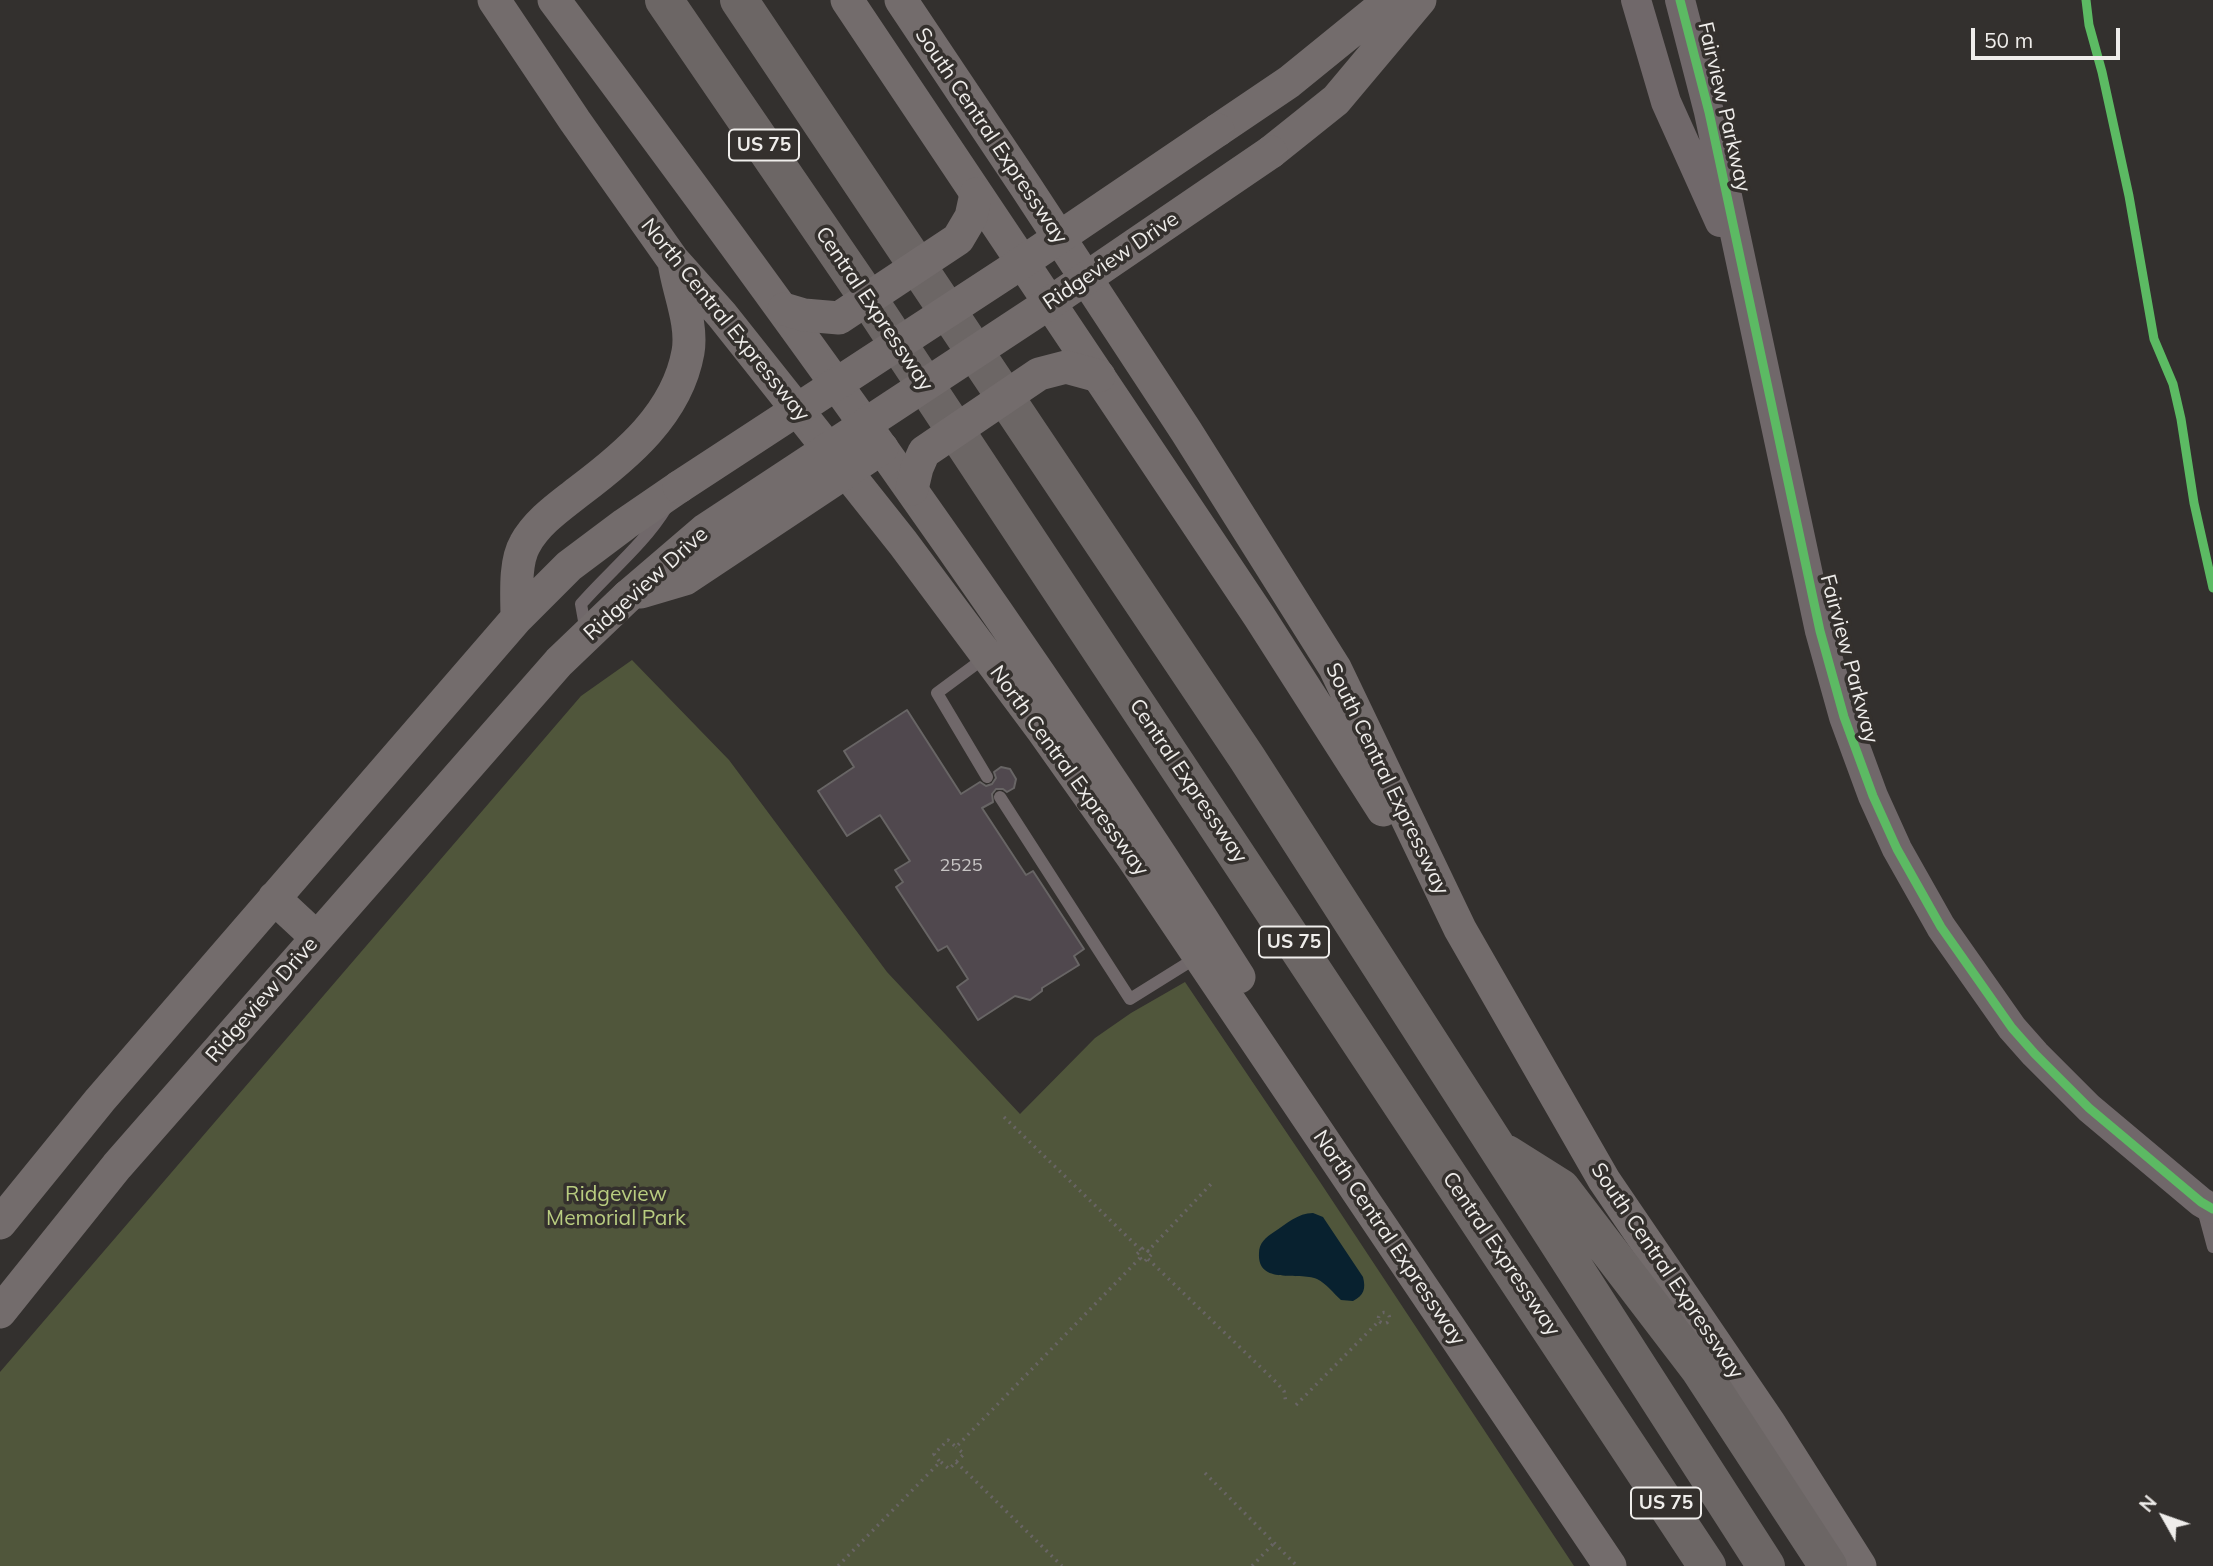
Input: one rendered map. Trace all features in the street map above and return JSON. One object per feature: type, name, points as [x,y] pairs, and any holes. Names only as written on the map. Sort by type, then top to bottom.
[{"type":"highway","name":"Central Expressway","points":[[664,0],[863,291],[1707,1566]]},
{"type":"highway","name":"US 75","points":[[739,0],[1247,758],[1766,1566]]},
{"type":"highway","points":[[1497,1147],[1561,1188],[1700,1370],[1828,1566]]},
{"type":"main road","name":"North Central Expressway","points":[[494,0],[673,260],[722,314],[894,532],[1058,752],[1611,1566]]},
{"type":"main road","points":[[847,0],[1259,616],[1460,929]]},
{"type":"main road","name":"South Central Expressway","points":[[901,0],[1272,565],[1335,668],[1460,929],[1604,1180],[1770,1424],[1860,1566]]},
{"type":"main road","points":[[0,1223],[100,1100],[274,898],[517,618],[569,566],[679,487],[1023,262],[1289,82],[1390,0]]},
{"type":"main road","name":"Ridgeview Drive","points":[[0,1312],[117,1166],[559,663],[628,596],[705,530],[874,436],[1051,302],[1271,152],[1336,100],[1420,0]]},
{"type":"main road","points":[[563,11],[784,309],[1071,719],[1195,906],[1349,1151],[1389,1236]]},
{"type":"main road","points":[[784,309],[804,315],[839,318],[958,239],[971,217],[976,194]]},
{"type":"main road","points":[[517,618],[517,576],[524,545],[544,518],[599,476],[663,414],[680,382],[689,349],[686,315],[673,260]]},
{"type":"main road","points":[[912,489],[924,452],[1039,374],[1066,367],[1099,376]]},
{"type":"main road","points":[[274,898],[317,938]]},
{"type":"street","name":"Fairview Parkway","points":[[1636,0],[1666,102],[1744,276]]},
{"type":"street","name":"Fairview Parkway","points":[[1680,0],[1709,112],[1820,631],[1862,772],[1897,849],[1941,927],[2012,1028],[2090,1108],[2207,1206]]},
{"type":"lane","points":[[587,636],[581,604],[655,527],[679,487]]},
{"type":"lane","points":[[987,656],[937,693],[987,777]]},
{"type":"lane","points":[[1000,797],[1130,999],[1199,956]]},
{"type":"lane","points":[[2207,1206],[2213,1247]]},
{"type":"path","points":[[1004,1117],[1141,1250]]},
{"type":"path","points":[[1148,1251],[1212,1183]]},
{"type":"path","points":[[1144,1247],[1152,1254],[1144,1262],[1137,1254],[1141,1250],[1144,1247]]},
{"type":"path","points":[[956,1447],[1140,1258]]},
{"type":"path","points":[[1147,1259],[1277,1383],[1284,1391],[1286,1403]]},
{"type":"path","points":[[1296,1405],[1380,1320]]},
{"type":"path","points":[[948,1440],[964,1454],[949,1469],[940,1462],[934,1454],[948,1440]]},
{"type":"path","points":[[838,1566],[940,1462]]},
{"type":"path","points":[[956,1462],[1062,1566]]},
{"type":"path","points":[[1205,1473],[1297,1566]]},
{"type":"path","points":[[1252,1566],[1274,1543]]},
{"type":"green space","name":"Ridgeview Memorial Park","points":[[632,660],[729,760],[887,972],[1020,1114],[1095,1038],[1131,1013],[1185,982],[1574,1566],[0,1566],[0,1372],[581,696]]},
{"type":"water","points":[[1313,1213],[1323,1217],[1363,1277],[1363,1291],[1353,1301],[1341,1300],[1317,1279],[1272,1274],[1260,1263],[1259,1249],[1266,1238],[1297,1217]]},
{"type":"building","points":[[907,710],[961,794],[980,782],[986,786],[992,784],[996,778],[994,772],[1001,767],[1010,769],[1016,779],[1014,788],[1007,792],[996,789],[992,794],[993,802],[982,808],[1026,875],[1033,871],[1084,949],[1074,956],[1079,965],[1042,988],[1042,991],[1030,1000],[1015,996],[978,1020],[957,987],[968,979],[947,946],[938,951],[896,887],[903,882],[895,870],[910,861],[880,815],[847,836],[818,791],[854,767],[844,751]]},
{"type":"cycle path","points":[[1680,0],[1709,112],[1820,631],[1844,717],[1873,796],[1897,849],[1941,927],[2012,1028],[2089,1108],[2201,1202],[2213,1209]]},
{"type":"cycle path","points":[[2086,0],[2089,25],[2129,196],[2154,339],[2173,384],[2194,503],[2213,588]]}]
